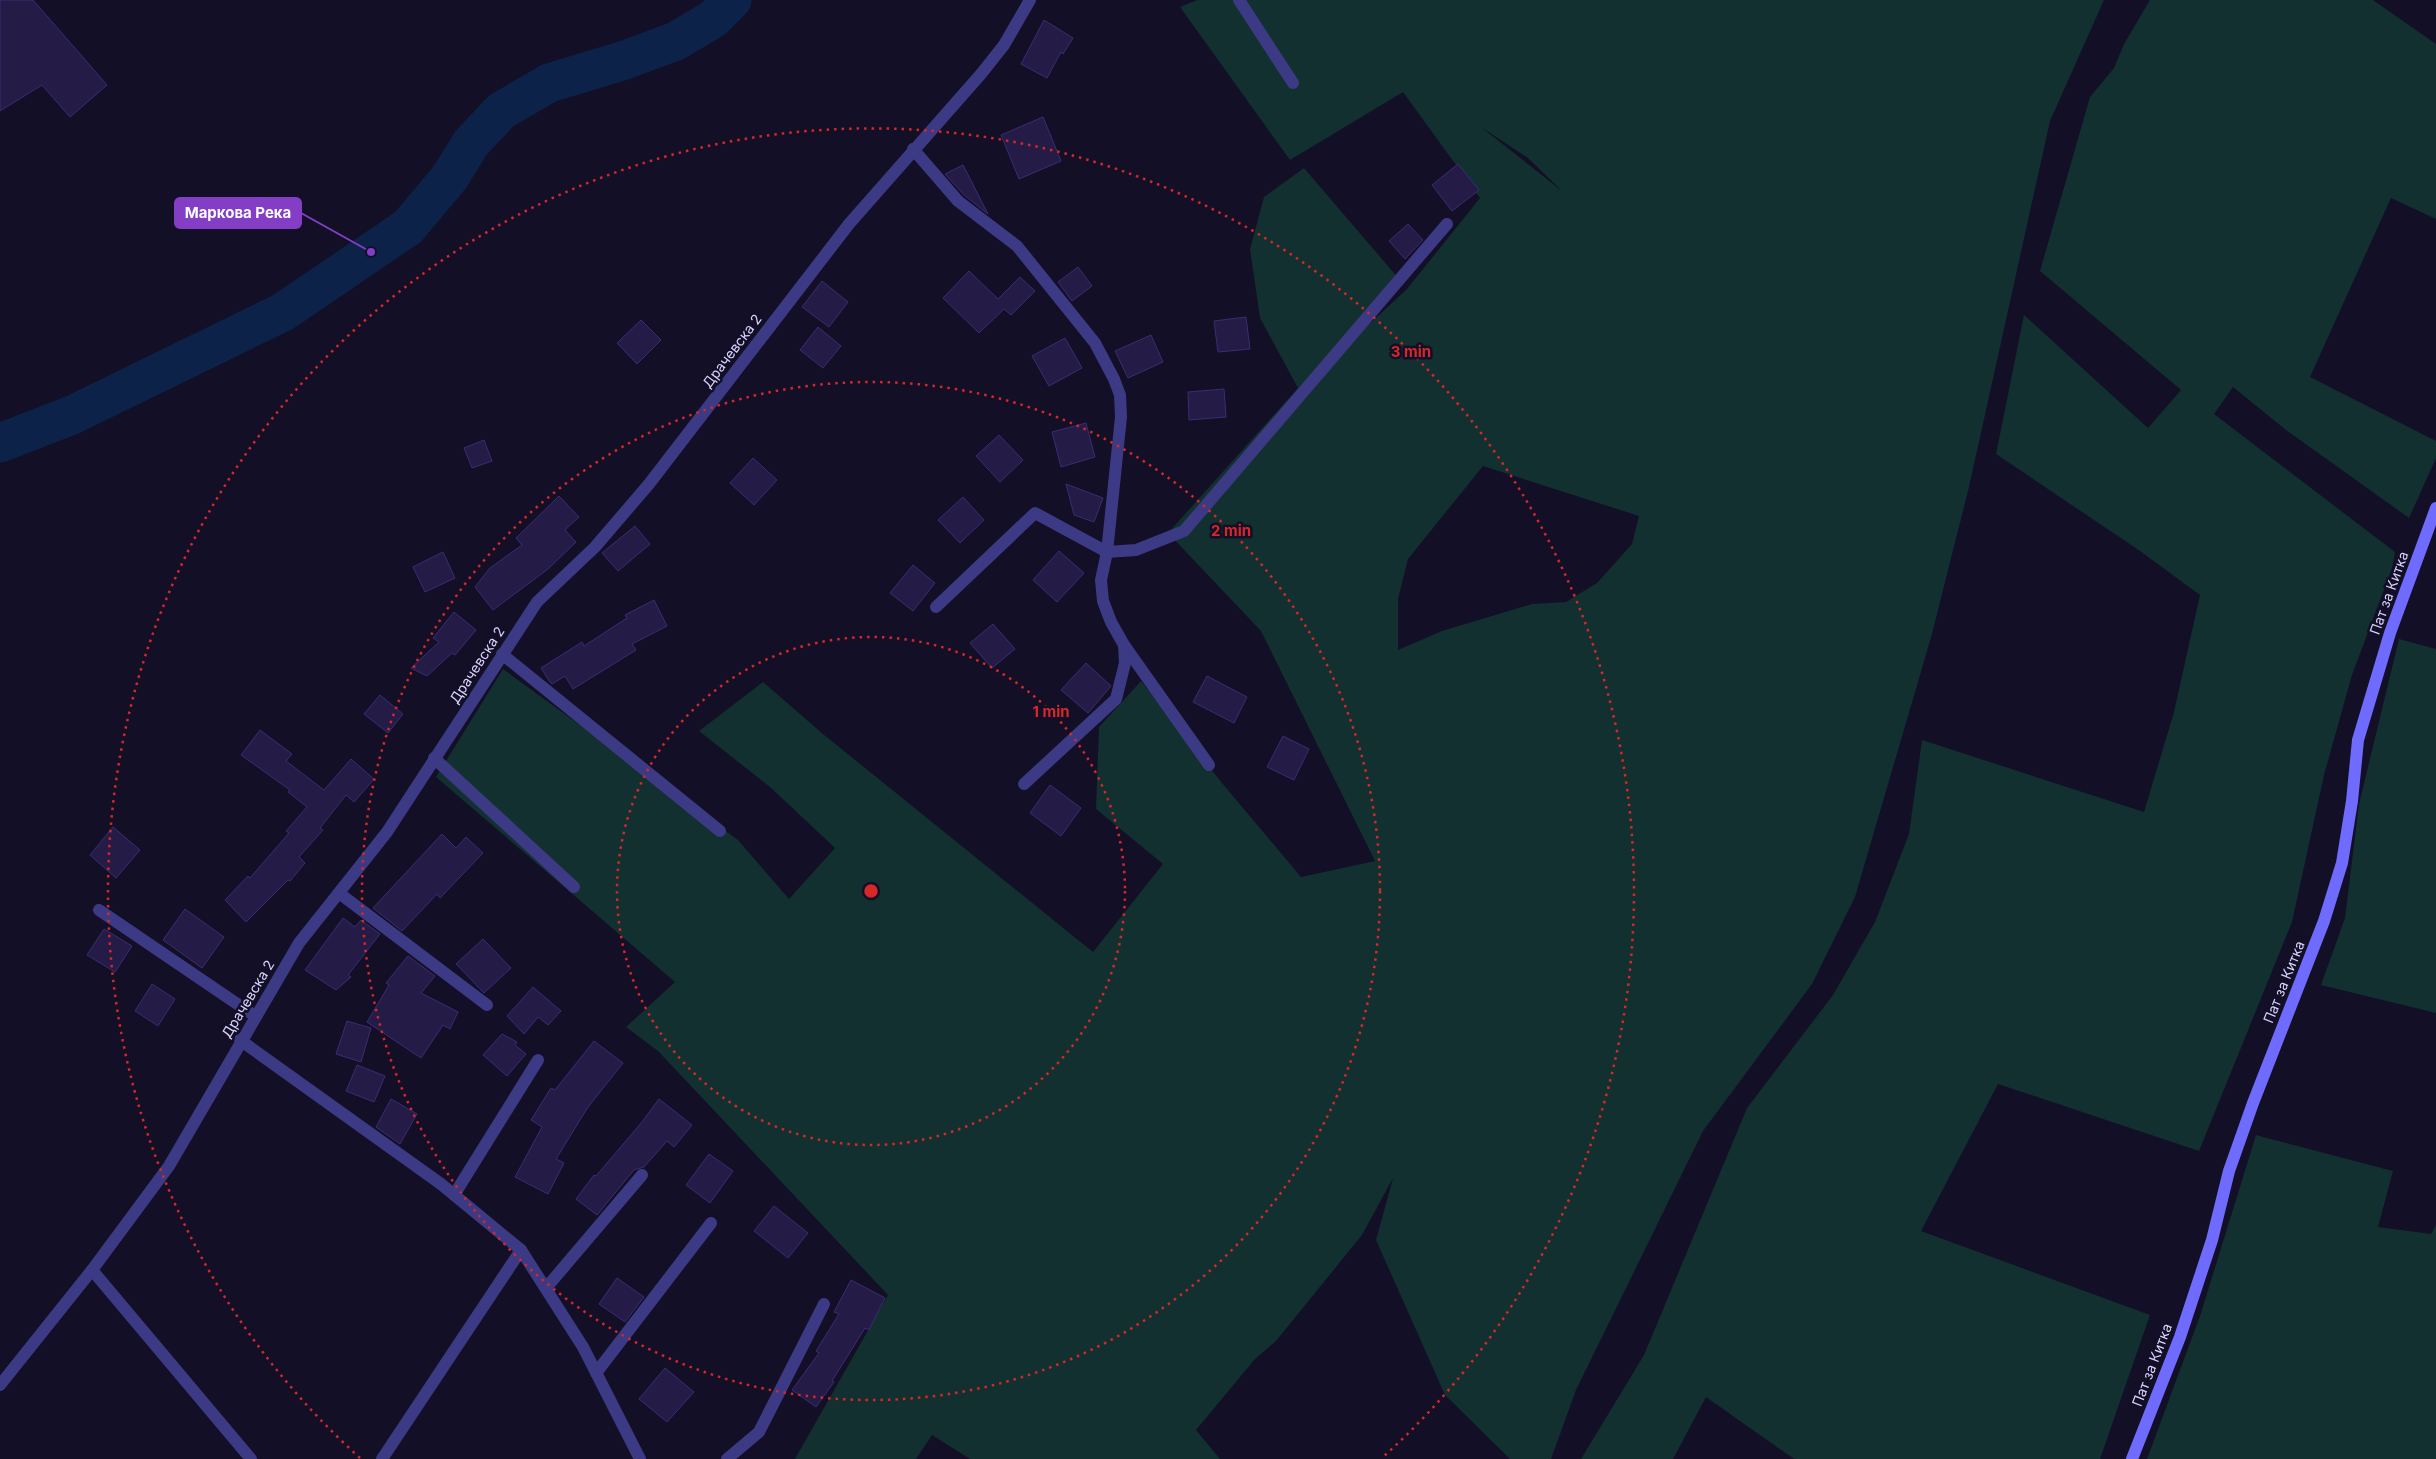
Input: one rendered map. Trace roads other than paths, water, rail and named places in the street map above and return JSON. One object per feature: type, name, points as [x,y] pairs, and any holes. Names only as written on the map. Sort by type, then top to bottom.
[{"type":"street","name":"Драчевска 2","points":[[0,1385],[92,1270],[169,1166],[208,1100],[240,1040],[299,943],[386,832],[537,602],[595,547],[649,484],[849,224],[993,60],[1030,0]]},
{"type":"street","points":[[1238,0],[1293,83]]},
{"type":"street","points":[[913,149],[958,201],[1017,246],[1095,343],[1114,379],[1120,395],[1121,417],[1106,552],[1101,580],[1103,601],[1111,622],[1124,645],[1209,765]]},
{"type":"street","points":[[936,607],[1035,513],[1106,552],[1136,550],[1184,531],[1447,224]]},
{"type":"street","name":"Пат за Китка","points":[[2132,1459],[2183,1328],[2212,1240],[2230,1171],[2253,1103],[2327,913],[2342,863],[2352,801],[2358,740],[2390,633],[2436,508]]},
{"type":"street","points":[[1024,784],[1116,699],[1124,663],[1124,645]]},
{"type":"street","points":[[502,654],[720,830]]},
{"type":"street","points":[[434,758],[574,887]]},
{"type":"street","points":[[338,893],[488,1005]]},
{"type":"street","points":[[98,910],[255,1016]]},
{"type":"street","points":[[240,1040],[454,1195],[521,1250],[583,1347],[640,1459]]},
{"type":"street","points":[[454,1195],[538,1060]]},
{"type":"street","points":[[546,1288],[642,1175]]},
{"type":"street","points":[[596,1373],[711,1224]]},
{"type":"street","points":[[382,1459],[521,1250]]},
{"type":"street","points":[[92,1270],[251,1459]]},
{"type":"street","points":[[727,1459],[759,1432],[824,1304]]},
{"type":"waterway","points":[[0,443],[72,415],[283,312],[408,227],[450,177],[471,143],[501,111],[549,83],[625,60],[676,41],[713,19],[732,0]]},
{"type":"place","name":"Маркова Река","points":[[371,252]]}]
